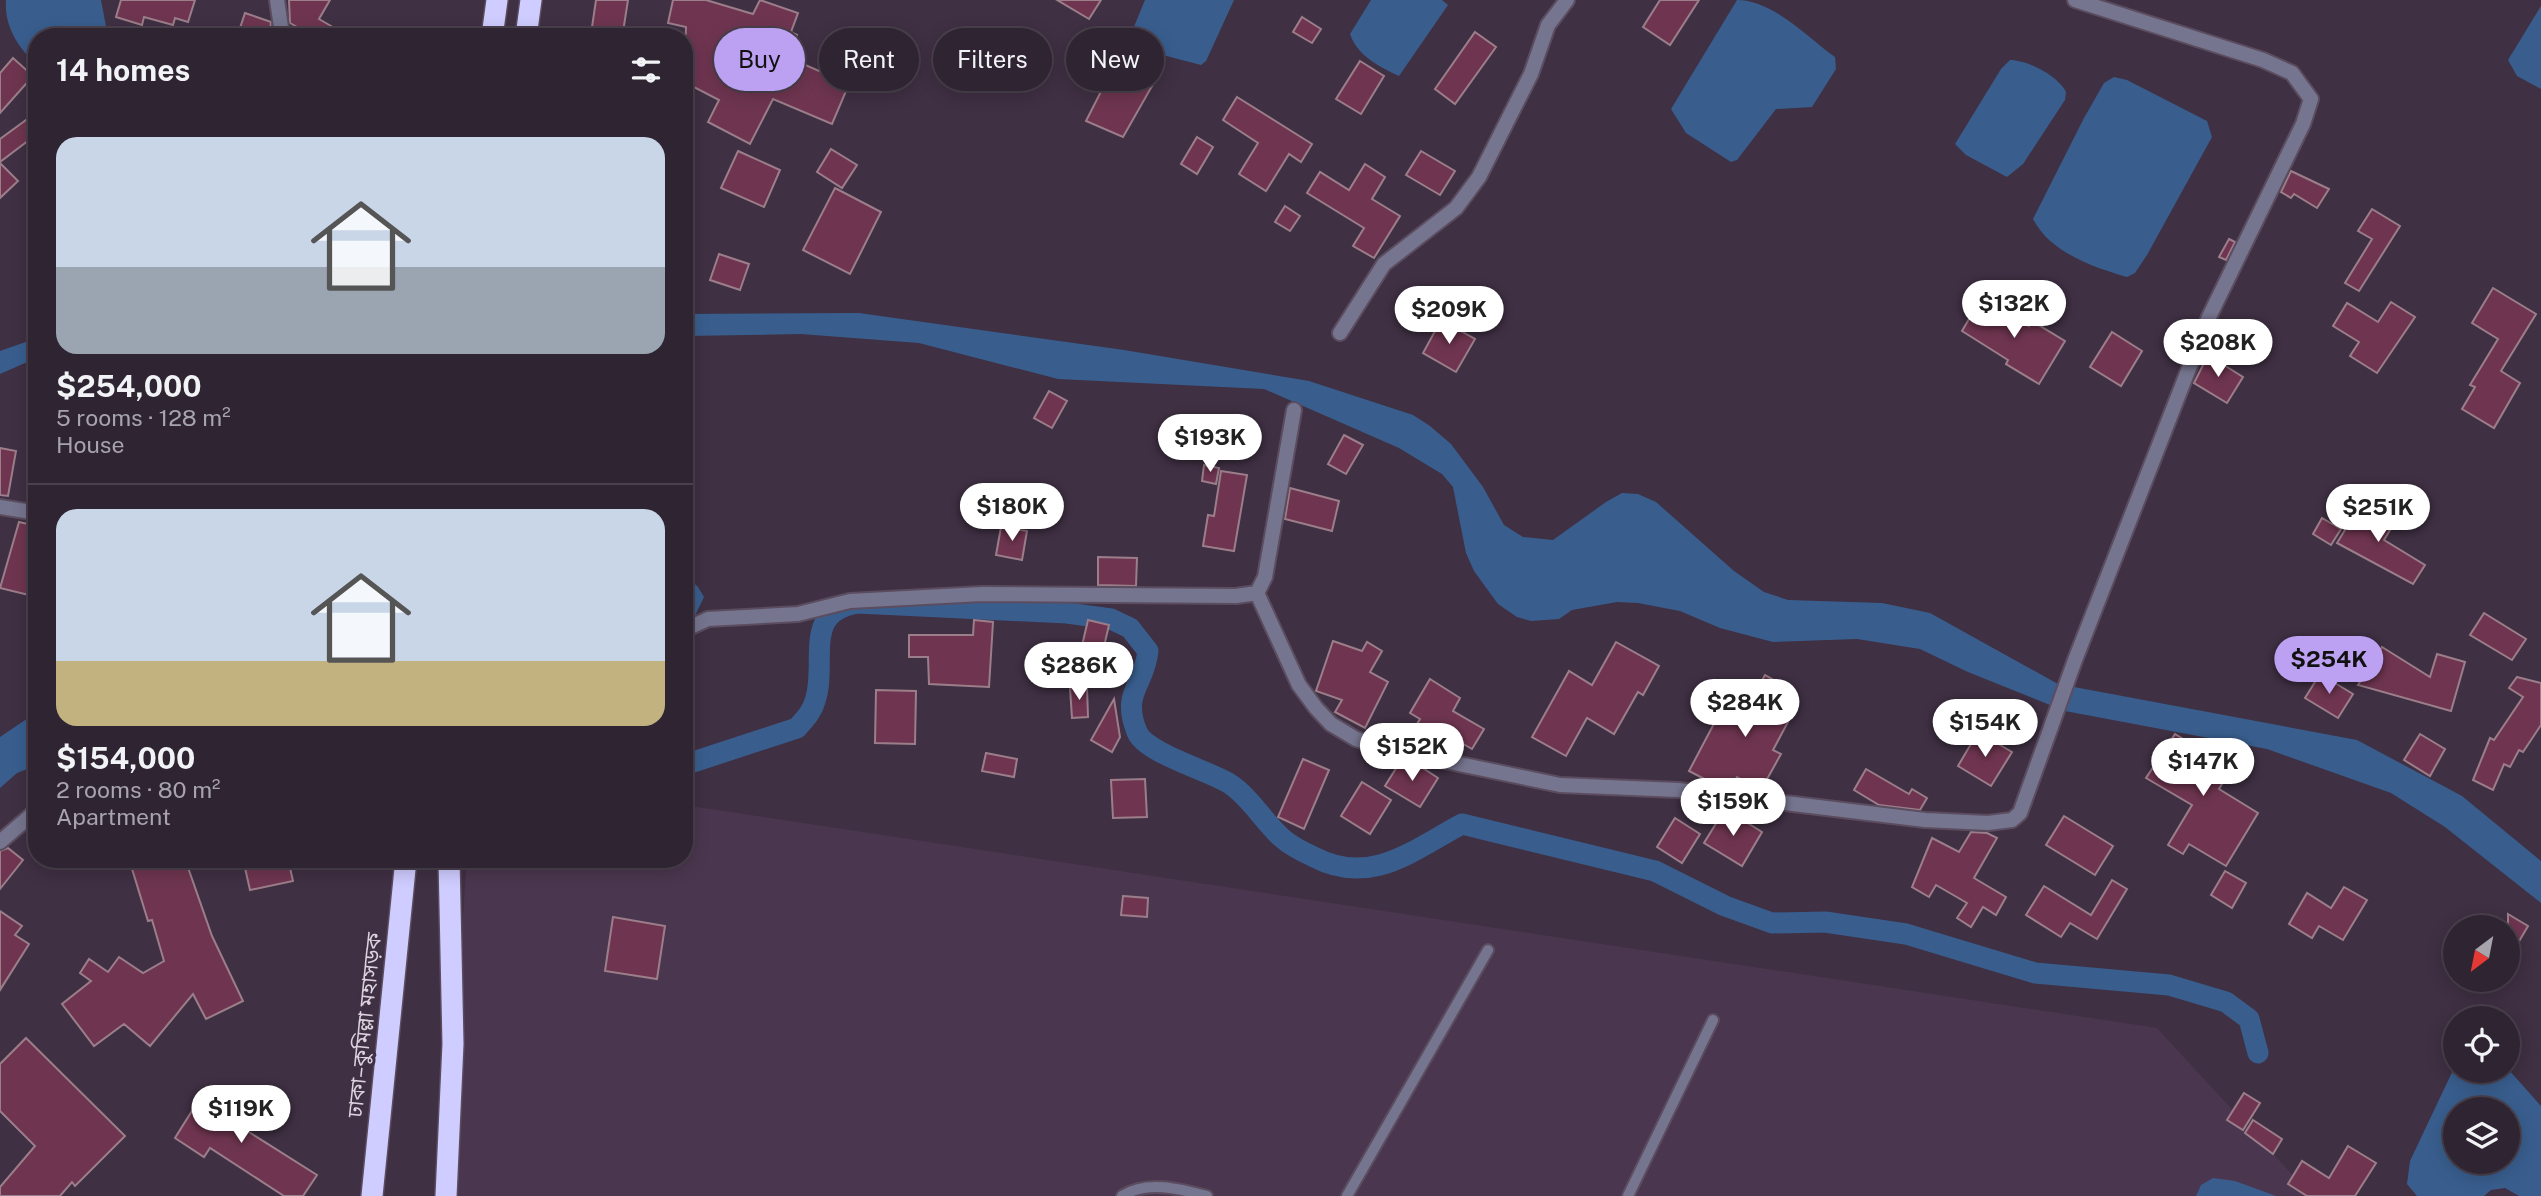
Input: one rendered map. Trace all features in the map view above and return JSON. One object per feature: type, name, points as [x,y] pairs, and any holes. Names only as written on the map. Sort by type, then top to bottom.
[{"type":"highway","points":[[527,28],[531,0]]},
{"type":"highway","points":[[492,28],[493,3]]},
{"type":"highway","name":"ঢাকা–কুমিল্লা মহাসড়ক","points":[[372,1196],[405,868]]},
{"type":"highway","points":[[446,1196],[453,1044],[449,868]]},
{"type":"street","points":[[277,0],[281,28]]},
{"type":"street","points":[[1340,333],[1384,264],[1456,208],[1479,177],[1531,74],[1548,25],[1567,0]]},
{"type":"street","points":[[1257,593],[1299,685],[1331,724],[1356,739],[1387,749],[1560,785],[1678,790],[1925,820],[1988,824],[2012,820],[2020,813],[2075,660],[2209,317],[2298,135],[2311,99],[2292,73],[2263,60],[2075,0]]},
{"type":"street","points":[[1257,593],[1265,577],[1294,410]]},
{"type":"street","points":[[0,507],[28,512]]},
{"type":"street","points":[[693,626],[708,619],[798,614],[850,601],[982,594],[1237,596],[1257,593]]},
{"type":"street","points":[[0,842],[28,818]]},
{"type":"lane","points":[[1347,1196],[1488,950]]},
{"type":"lane","points":[[1628,1196],[1713,1020]]},
{"type":"lane","points":[[1122,1196],[1134,1188],[1175,1188],[1207,1196]]},
{"type":"shaded area","points":[[693,806],[2157,1028],[2312,1196],[443,1196],[466,868],[693,868]]},
{"type":"water","points":[[6,0],[101,0],[106,28],[28,28],[28,55],[14,36]]},
{"type":"water","points":[[1145,0],[1234,0],[1206,61],[1201,65],[1164,55],[1164,28],[1133,28]]},
{"type":"water","points":[[1371,0],[1442,0],[1448,5],[1399,76],[1363,54],[1350,34]]},
{"type":"water","points":[[1737,0],[1764,6],[1789,21],[1835,57],[1836,69],[1812,107],[1776,109],[1737,160],[1731,162],[1686,133],[1671,109]]},
{"type":"water","points":[[2541,6],[2541,89],[2517,76],[2508,60]]},
{"type":"water","points":[[2010,60],[2042,70],[2066,92],[2065,100],[2023,164],[2007,177],[1966,155],[1955,144],[2001,69]]},
{"type":"water","points":[[2114,77],[2127,80],[2207,121],[2212,137],[2147,255],[2135,273],[2127,277],[2073,257],[2050,241],[2033,219],[2084,118],[2104,83]]},
{"type":"water","points":[[859,313],[1124,350],[1309,381],[1413,415],[1430,426],[1451,444],[1483,487],[1504,525],[1523,537],[1553,540],[1622,493],[1638,494],[1656,502],[1734,571],[1764,592],[1788,600],[1882,603],[1930,613],[2058,684],[2357,740],[2462,796],[2541,861],[2541,903],[2445,827],[2391,793],[2267,749],[2065,711],[1968,672],[1920,649],[1857,639],[1773,642],[1720,628],[1680,611],[1638,603],[1617,602],[1572,610],[1559,619],[1531,621],[1517,617],[1498,604],[1474,571],[1466,553],[1453,487],[1442,474],[1399,448],[1264,389],[1058,379],[919,343],[801,334],[693,336],[693,314]]},
{"type":"water","points":[[28,341],[28,363],[0,374],[0,351]]},
{"type":"water","points":[[693,582],[704,597],[693,620]]},
{"type":"water","points":[[28,718],[28,769],[17,773],[0,788],[0,737]]},
{"type":"water","points":[[2520,1082],[2541,1106],[2541,1196],[2519,1196],[2505,1188],[2491,1190],[2484,1196],[2417,1196],[2407,1184],[2410,1161],[2447,1083]]},
{"type":"water","points":[[2213,1178],[2235,1181],[2276,1196],[2196,1196],[2201,1185]]},
{"type":"building","points":[[121,0],[195,0],[188,22],[175,18],[173,25],[144,17],[142,25],[116,17]]},
{"type":"building","points":[[289,0],[330,0],[319,19],[334,28],[299,28],[290,23]]},
{"type":"building","points":[[596,0],[628,0],[624,28],[592,27]]},
{"type":"building","points":[[673,0],[706,0],[753,14],[760,0],[798,13],[792,28],[714,28],[714,91],[805,91],[805,65],[819,71],[819,91],[846,91],[832,124],[773,99],[750,144],[708,122],[719,100],[693,87],[693,28],[668,23]]},
{"type":"building","points":[[1057,0],[1101,0],[1089,19]]},
{"type":"building","points":[[1660,0],[1699,0],[1670,45],[1643,27]]},
{"type":"building","points":[[245,13],[271,22],[270,28],[240,28]]},
{"type":"building","points":[[1302,17],[1321,29],[1312,43],[1293,32]]},
{"type":"building","points":[[1475,32],[1496,47],[1455,104],[1435,89]]},
{"type":"building","points":[[13,58],[28,72],[28,82],[0,113],[0,73]]},
{"type":"building","points":[[1360,61],[1384,76],[1361,114],[1336,99]]},
{"type":"building","points":[[1101,91],[1149,91],[1123,137],[1086,121]]},
{"type":"building","points":[[1237,97],[1312,144],[1301,162],[1289,154],[1266,191],[1239,174],[1258,143],[1223,120]]},
{"type":"building","points":[[28,119],[28,141],[0,162],[0,139]]},
{"type":"building","points":[[1197,137],[1213,147],[1197,174],[1181,164]]},
{"type":"building","points":[[831,149],[857,165],[842,188],[817,172]]},
{"type":"building","points":[[738,151],[780,170],[764,207],[721,188]]},
{"type":"building","points":[[1421,151],[1455,171],[1440,195],[1406,175]]},
{"type":"building","points":[[0,163],[18,181],[0,198]]},
{"type":"building","points":[[1365,164],[1385,177],[1372,199],[1400,216],[1374,258],[1353,246],[1364,228],[1307,193],[1320,172],[1349,190]]},
{"type":"building","points":[[2291,171],[2329,189],[2317,208],[2294,194],[2291,198],[2281,192]]},
{"type":"building","points":[[835,188],[881,212],[850,274],[803,250]]},
{"type":"building","points":[[1285,206],[1300,216],[1290,231],[1275,222]]},
{"type":"building","points":[[2372,209],[2400,226],[2359,291],[2345,283],[2372,239],[2358,231]]},
{"type":"building","points":[[2229,239],[2235,242],[2226,260],[2219,257]]},
{"type":"building","points":[[719,254],[749,264],[740,290],[710,280]]},
{"type":"building","points":[[2493,288],[2536,314],[2501,371],[2520,383],[2494,428],[2462,409],[2475,387],[2470,385],[2498,339],[2472,323]]},
{"type":"building","points":[[1982,297],[2029,326],[2032,321],[2065,341],[2039,384],[2006,364],[2008,360],[1962,331]]},
{"type":"building","points":[[2391,302],[2415,317],[2377,373],[2350,356],[2359,342],[2333,326],[2347,303],[2378,322]]},
{"type":"building","points":[[1441,320],[1475,339],[1456,372],[1423,353]]},
{"type":"building","points":[[2112,332],[2142,351],[2121,386],[2090,367]]},
{"type":"building","points":[[2208,355],[2243,377],[2227,403],[2194,383]]},
{"type":"building","points":[[1049,391],[1067,401],[1052,428],[1034,418]]},
{"type":"building","points":[[1344,435],[1363,445],[1346,474],[1328,464]]},
{"type":"building","points":[[0,448],[16,451],[8,496],[0,495]]},
{"type":"building","points":[[1204,465],[1219,468],[1216,484],[1202,481]]},
{"type":"building","points":[[1221,471],[1247,475],[1234,551],[1203,546],[1208,515],[1214,516]]},
{"type":"building","points":[[1290,488],[1339,501],[1332,531],[1285,519]]},
{"type":"building","points":[[2362,502],[2395,522],[2384,540],[2425,565],[2413,584],[2337,543]]},
{"type":"building","points":[[2322,518],[2341,529],[2331,545],[2313,534]]},
{"type":"building","points":[[19,522],[28,524],[28,595],[0,588]]},
{"type":"building","points":[[1001,527],[1027,531],[1022,560],[996,555]]},
{"type":"building","points":[[1098,557],[1137,558],[1136,586],[1098,585]]},
{"type":"building","points":[[2484,613],[2526,639],[2512,660],[2470,635]]},
{"type":"building","points":[[974,620],[993,622],[989,687],[929,684],[928,657],[909,657],[909,635],[973,635]]},
{"type":"building","points":[[1088,620],[1109,625],[1102,655],[1081,650]]},
{"type":"building","points":[[1333,641],[1362,651],[1367,642],[1382,651],[1370,672],[1388,682],[1365,728],[1335,712],[1342,700],[1316,691]]},
{"type":"building","points":[[1616,642],[1659,666],[1643,695],[1638,692],[1614,734],[1587,718],[1566,756],[1532,737],[1569,671],[1592,685]]},
{"type":"building","points":[[2382,647],[2430,677],[2437,654],[2465,662],[2451,711],[2358,685]]},
{"type":"building","points":[[1037,650],[1060,650],[1061,675],[1037,675]]},
{"type":"building","points":[[2320,674],[2353,694],[2338,718],[2305,698]]},
{"type":"building","points":[[1765,675],[1795,692],[1780,718],[1788,722],[1773,750],[1781,754],[1761,790],[1737,777],[1732,787],[1716,785],[1689,771],[1727,699],[1745,710]]},
{"type":"building","points":[[2517,677],[2541,683],[2541,725],[2523,752],[2519,750],[2510,767],[2504,764],[2493,790],[2473,780],[2490,738],[2494,740],[2523,697],[2509,688]]},
{"type":"building","points":[[1430,679],[1460,698],[1453,711],[1484,729],[1472,749],[1439,730],[1428,748],[1406,742],[1420,719],[1410,713]]},
{"type":"building","points":[[1087,687],[1088,717],[1072,718],[1070,688]]},
{"type":"building","points":[[876,690],[916,691],[915,744],[875,743]]},
{"type":"building","points":[[1114,699],[1120,737],[1112,752],[1091,740]]},
{"type":"building","points":[[1978,732],[2012,752],[1991,786],[1958,766]]},
{"type":"building","points":[[2175,734],[2205,752],[2212,739],[2239,755],[2219,789],[2258,813],[2226,866],[2189,844],[2183,854],[2168,845],[2192,805],[2146,778]]},
{"type":"building","points":[[2420,734],[2445,749],[2430,776],[2404,760]]},
{"type":"building","points":[[986,753],[1017,759],[1014,777],[982,771]]},
{"type":"building","points":[[1303,759],[1329,770],[1304,829],[1278,817]]},
{"type":"building","points":[[1400,762],[1418,765],[1438,778],[1420,807],[1385,786]]},
{"type":"building","points":[[1866,769],[1909,794],[1912,789],[1927,798],[1920,810],[1879,805],[1854,790]]},
{"type":"building","points":[[1145,779],[1147,817],[1113,818],[1111,780]]},
{"type":"building","points":[[1362,782],[1391,800],[1370,834],[1341,816]]},
{"type":"building","points":[[1725,809],[1762,832],[1742,866],[1704,843]]},
{"type":"building","points":[[2064,816],[2113,846],[2095,875],[2046,845]]},
{"type":"building","points":[[1675,818],[1700,834],[1682,863],[1657,847]]},
{"type":"building","points":[[1971,832],[1987,833],[1997,838],[1974,878],[2006,897],[1996,915],[1983,907],[1971,927],[1957,918],[1967,903],[1936,885],[1929,897],[1912,887],[1932,838],[1959,852]]},
{"type":"building","points":[[8,848],[23,860],[0,889],[0,851]]},
{"type":"building","points":[[132,868],[188,868],[212,936],[243,1001],[206,1019],[193,994],[150,1046],[124,1024],[94,1046],[62,1004],[91,981],[80,973],[89,959],[108,972],[119,957],[143,973],[164,961],[152,920],[148,921]]},
{"type":"building","points":[[245,868],[290,868],[293,881],[250,890]]},
{"type":"building","points":[[2225,871],[2246,883],[2232,908],[2211,895]]},
{"type":"building","points":[[2112,880],[2127,889],[2097,939],[2070,923],[2061,937],[2026,915],[2044,886],[2091,915]]},
{"type":"building","points":[[2344,887],[2367,900],[2343,940],[2319,926],[2312,938],[2289,924],[2307,893],[2331,908]]},
{"type":"building","points":[[1123,896],[1148,898],[1147,917],[1121,915]]},
{"type":"building","points":[[0,911],[22,926],[15,935],[29,944],[0,990]]},
{"type":"building","points":[[613,917],[665,926],[657,979],[605,971]]},
{"type":"building","points":[[2520,921],[2528,926],[2520,940]]},
{"type":"building","points":[[26,1038],[125,1136],[75,1186],[72,1182],[60,1196],[0,1196],[0,1187],[35,1146],[0,1111],[0,1064]]},
{"type":"building","points":[[207,1087],[249,1114],[241,1127],[317,1175],[303,1196],[284,1196],[210,1148],[204,1157],[175,1138]]},
{"type":"building","points":[[2244,1093],[2260,1103],[2243,1130],[2227,1120]]},
{"type":"building","points":[[2253,1120],[2282,1139],[2273,1154],[2245,1133]]},
{"type":"building","points":[[2348,1146],[2376,1163],[2355,1196],[2307,1196],[2288,1184],[2302,1161],[2329,1178]]},
{"type":"waterway","points":[[693,762],[797,728],[815,701],[823,628],[829,616],[840,608],[858,603],[1067,613],[1111,619],[1130,628],[1148,651],[1131,708],[1137,732],[1142,740],[1165,754],[1230,784],[1286,841],[1335,865],[1373,867],[1391,862],[1462,824],[1655,871],[1725,906],[1772,923],[1825,922],[1906,934],[2035,973],[2169,985],[2226,1002],[2249,1019],[2258,1053]]}]
